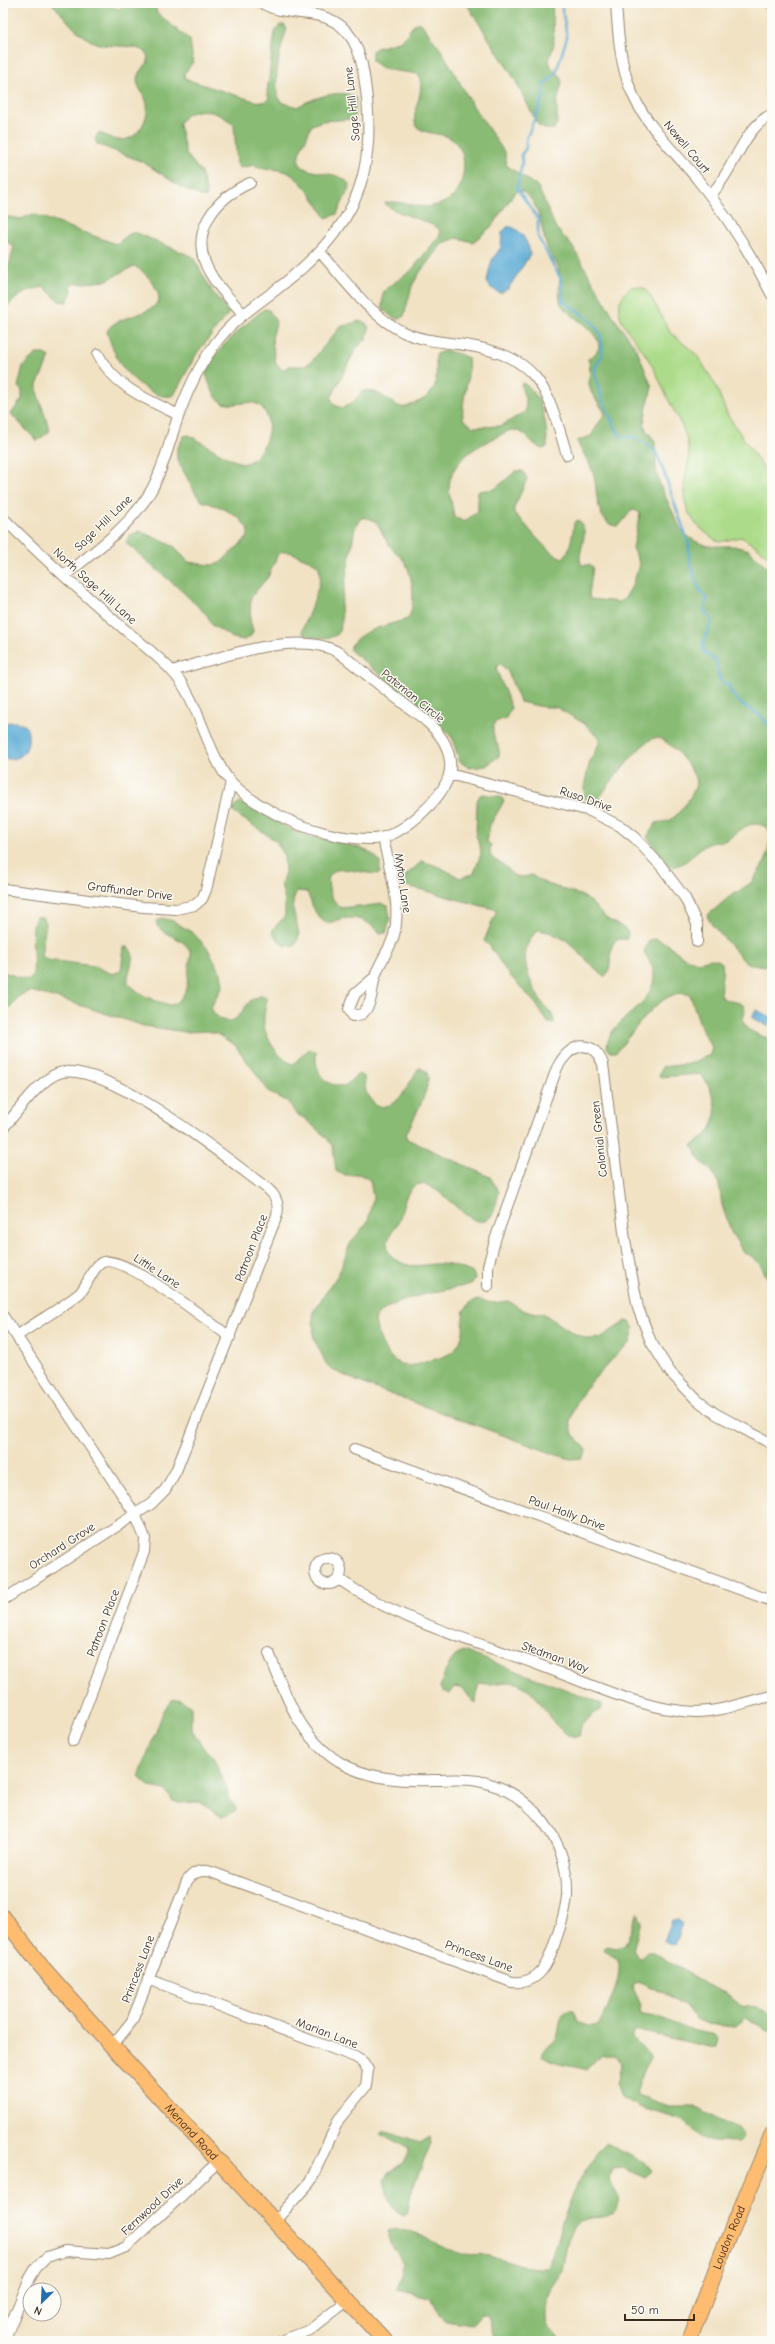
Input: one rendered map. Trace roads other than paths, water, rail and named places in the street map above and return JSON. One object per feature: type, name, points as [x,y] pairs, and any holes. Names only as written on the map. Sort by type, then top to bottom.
[{"type":"main road","name":"Menand Road","points":[[3,1918],[41,1966],[112,2046],[385,2341]]},
{"type":"main road","name":"Loudon Road","points":[[693,2340],[772,2135]]},
{"type":"street","name":"Sage Hill Lane","points":[[64,576],[120,528],[145,500],[162,467],[179,415],[192,385],[211,349],[229,326],[242,314],[276,290],[320,252],[350,210],[359,190],[367,162],[368,116],[361,62],[354,42],[345,30],[335,22],[315,14],[280,10],[262,3]]},
{"type":"street","name":"Newell Court","points":[[616,3],[620,52],[633,96],[651,124],[710,196],[741,239],[772,295]]},
{"type":"street","points":[[710,196],[725,179],[754,128],[772,114]]},
{"type":"street","points":[[242,314],[210,274],[201,249],[204,230],[216,206],[228,194],[250,183]]},
{"type":"street","points":[[320,252],[362,300],[396,328],[424,339],[498,352],[525,366],[534,376],[548,399],[566,455]]},
{"type":"street","points":[[98,354],[110,372],[128,388],[179,415]]},
{"type":"street","name":"North Sage Hill Lane","points":[[3,518],[64,576],[172,671]]},
{"type":"street","name":"Pateman Circle","points":[[172,671],[285,644],[311,643],[331,648],[342,654],[435,729],[447,750],[450,762],[449,774]]},
{"type":"street","points":[[172,671],[189,698],[224,772],[231,782],[262,806],[297,824],[352,837],[383,838],[403,828],[420,814],[442,789],[449,774]]},
{"type":"street","name":"Ruso Drive","points":[[449,774],[590,811],[620,826],[635,838],[662,866],[685,898],[697,924],[697,942]]},
{"type":"street","name":"Graffunder Drive","points":[[3,889],[143,907],[183,909],[195,905],[202,899],[206,890],[231,782]]},
{"type":"street","name":"Myton Lane","points":[[375,977],[390,947],[395,928],[393,890],[383,838]]},
{"type":"street","name":"Colonial Green","points":[[488,1286],[488,1264],[496,1237],[557,1068],[565,1055],[572,1049],[582,1046],[591,1048],[597,1052],[604,1064],[625,1240],[638,1308],[651,1342],[673,1375],[701,1403],[733,1423],[772,1444]]},
{"type":"street","name":"Patroon Place","points":[[3,1128],[49,1078],[66,1072],[79,1073],[115,1087],[167,1115],[272,1192],[276,1200],[278,1214],[188,1443],[171,1481],[155,1501],[135,1514]]},
{"type":"street","name":"Little Lane","points":[[17,1336],[80,1292],[99,1264],[110,1261],[122,1264],[140,1273],[230,1337]]},
{"type":"street","name":"Patroon Place","points":[[3,1316],[135,1514],[144,1532],[144,1552],[73,1741]]},
{"type":"street","name":"Paul Holly Drive","points":[[354,1449],[772,1601]]},
{"type":"street","name":"Orchard Grove","points":[[3,1600],[135,1514]]},
{"type":"street","name":"Stedman Way","points":[[339,1579],[372,1599],[441,1630],[632,1699],[679,1710],[703,1712],[725,1709],[772,1696]]},
{"type":"street","name":"Princess Lane","points":[[112,2046],[131,2023],[187,1880],[194,1873],[204,1871],[512,1982],[523,1982],[539,1975],[546,1966],[551,1954],[566,1905],[566,1877],[556,1840],[538,1815],[510,1793],[485,1783],[464,1780],[392,1780],[362,1772],[339,1761],[320,1748],[304,1729],[288,1702],[268,1653]]},
{"type":"street","name":"Marian Lane","points":[[148,1979],[355,2057],[365,2065],[368,2077],[366,2086],[338,2119],[310,2182],[275,2221]]},
{"type":"street","name":"Fernwood Drive","points":[[4,2341],[29,2280],[44,2260],[59,2252],[109,2254],[126,2247],[219,2161]]},
{"type":"street","points":[[281,2341],[314,2328],[348,2300]]},
{"type":"water","points":[[507,227],[511,227],[520,232],[526,241],[530,255],[508,289],[500,293],[491,288],[487,282],[492,260],[501,247],[502,233]]},
{"type":"water","points":[[17,722],[26,726],[28,733],[27,746],[25,751],[16,758],[3,758],[3,723]]},
{"type":"water","points":[[756,1010],[772,1017],[768,1026],[752,1018]]},
{"type":"water","points":[[672,1920],[678,1920],[683,1924],[675,1945],[664,1941]]},
{"type":"waterway","points":[[561,3],[567,37],[556,73],[544,85],[542,100],[526,140],[526,148],[521,155],[522,163],[517,188],[538,219],[538,237],[562,281],[563,301],[591,321],[600,335],[602,353],[595,369],[596,380],[601,397],[615,427],[619,434],[623,437],[634,437],[648,445],[656,452],[661,464],[689,545],[690,557],[696,582],[703,595],[707,598],[704,611],[712,620],[703,644],[704,652],[716,661],[720,679],[722,682],[729,685],[734,697],[745,706],[753,710],[753,713],[759,714],[772,728]]}]
